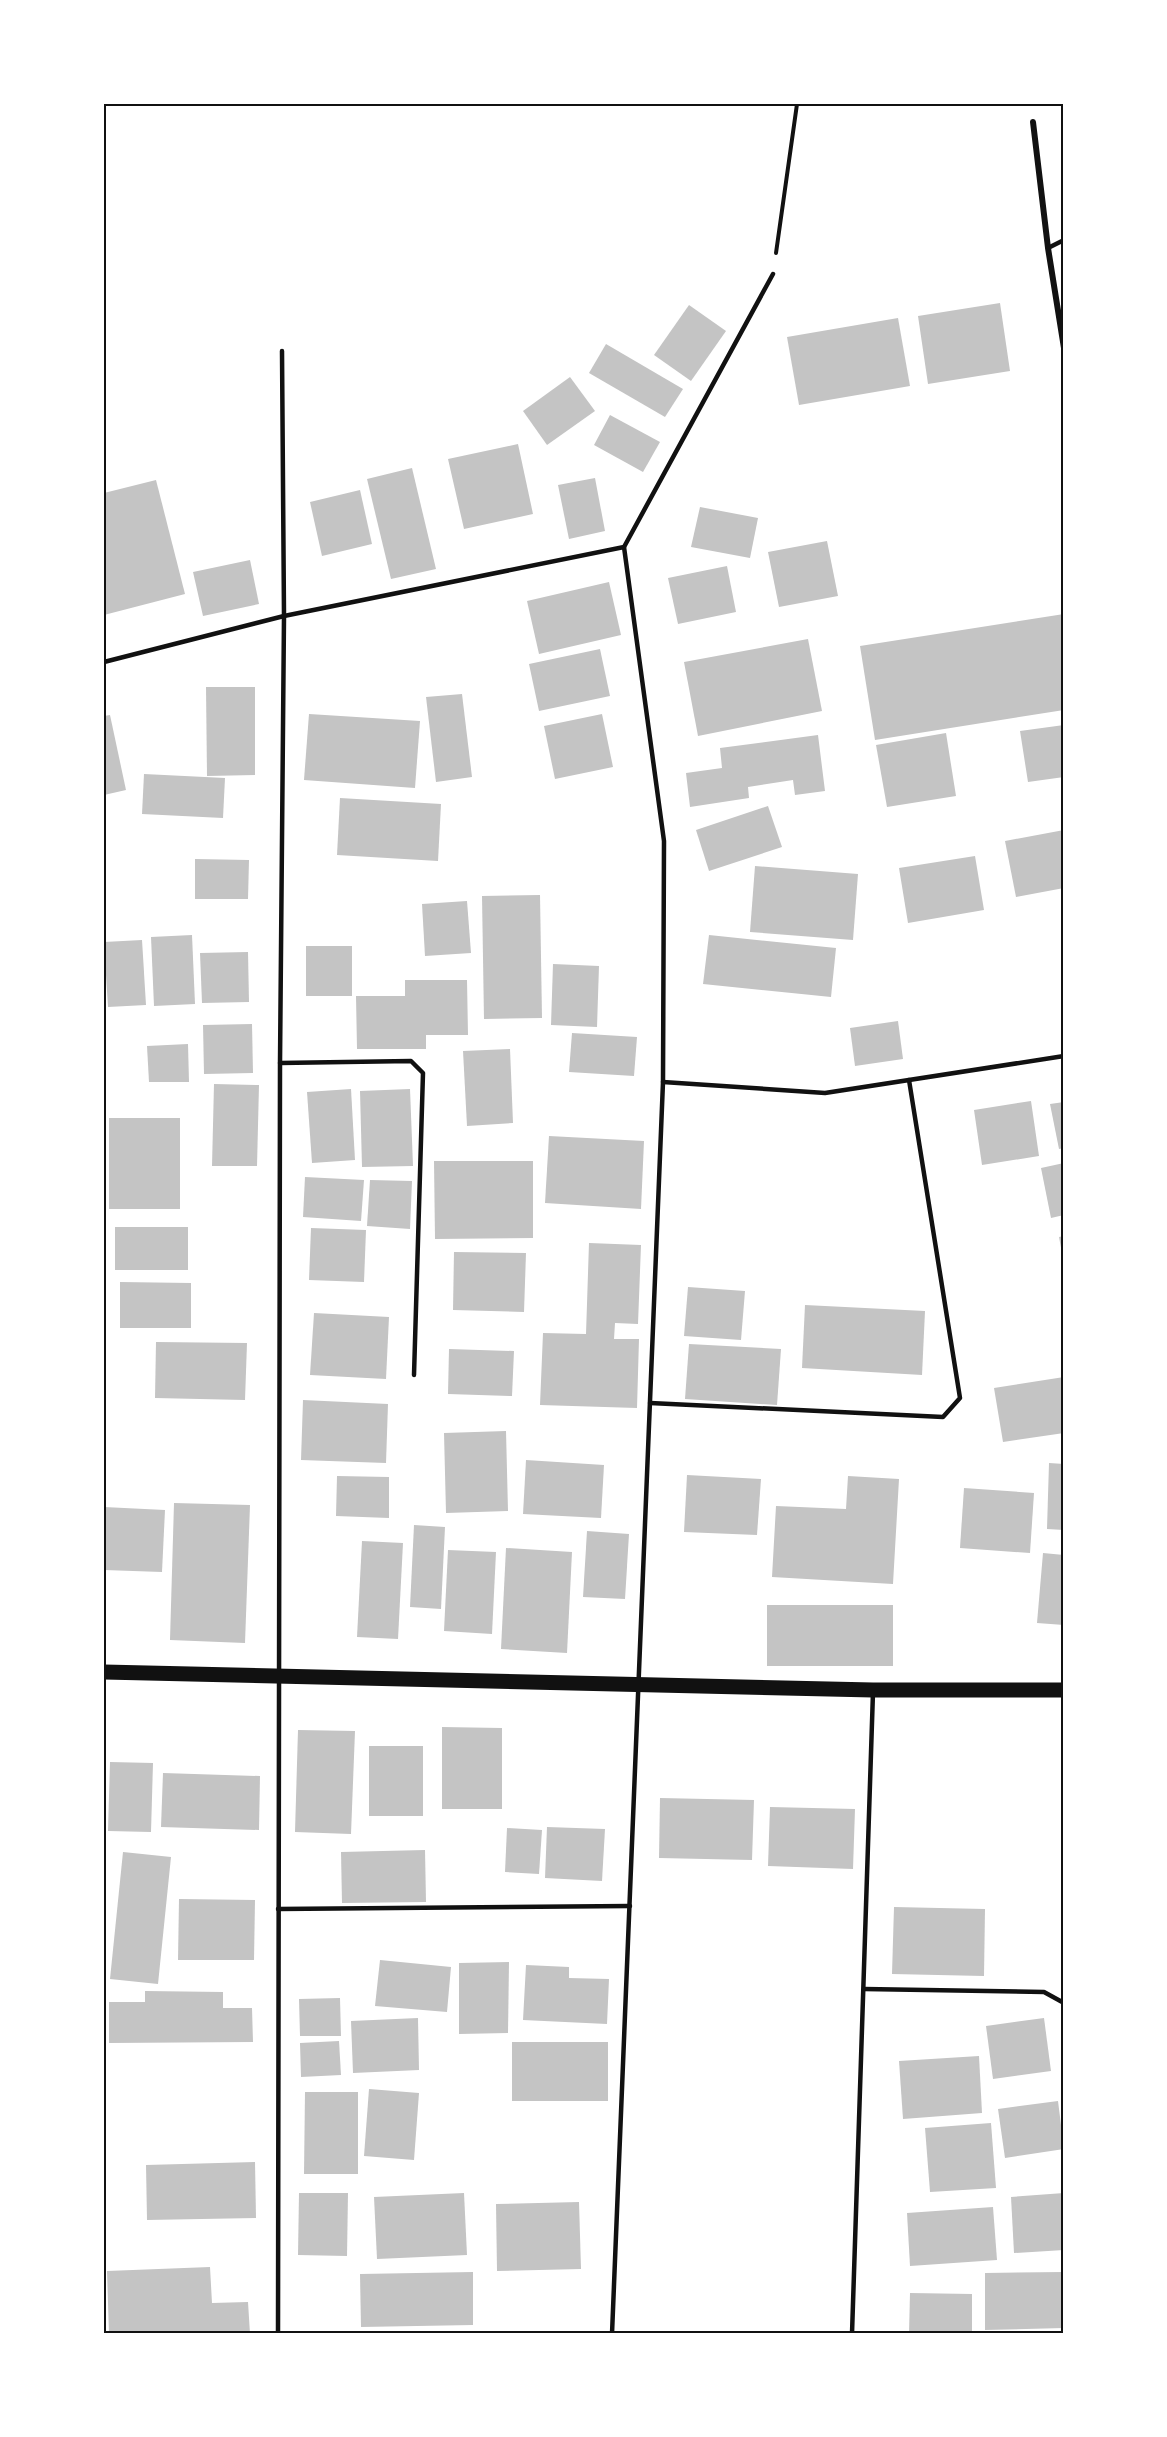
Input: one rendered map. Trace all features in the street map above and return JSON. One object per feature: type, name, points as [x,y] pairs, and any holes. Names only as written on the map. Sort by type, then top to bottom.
[{"type":"main road","points":[[104,1672],[873,1690],[1064,1690]]},
{"type":"street","points":[[1033,122],[1048,248],[1064,348]]},
{"type":"lane","points":[[1048,248],[1064,240]]},
{"type":"lane","points":[[612,2334],[663,1082],[664,841],[624,547],[773,274]]},
{"type":"lane","points":[[278,2334],[280,1063],[284,616],[282,351]]},
{"type":"lane","points":[[104,662],[284,616],[624,547]]},
{"type":"lane","points":[[663,1082],[825,1093],[1064,1056]]},
{"type":"lane","points":[[280,1063],[411,1061],[423,1073],[414,1375]]},
{"type":"lane","points":[[650,1403],[943,1418],[960,1398],[909,1080]]},
{"type":"lane","points":[[852,2334],[873,1690]]},
{"type":"lane","points":[[278,1909],[630,1906]]},
{"type":"lane","points":[[864,1989],[1044,1992],[1064,2003]]},
{"type":"path","points":[[773,274],[797,104]]},
{"type":"building","points":[[1000,303],[1010,371],[928,384],[918,316]]},
{"type":"building","points":[[689,305],[726,331],[691,381],[654,355]]},
{"type":"building","points":[[898,318],[910,386],[799,405],[787,337]]},
{"type":"building","points":[[606,344],[683,389],[665,417],[589,373]]},
{"type":"building","points":[[570,377],[595,411],[547,445],[523,411]]},
{"type":"building","points":[[610,415],[660,442],[643,472],[594,445]]},
{"type":"building","points":[[518,444],[533,514],[464,529],[448,459]]},
{"type":"building","points":[[412,468],[436,569],[391,579],[367,479]]},
{"type":"building","points":[[595,478],[605,531],[569,539],[558,485]]},
{"type":"building","points":[[156,480],[185,594],[104,615],[104,493]]},
{"type":"building","points":[[360,490],[372,544],[322,556],[310,502]]},
{"type":"building","points":[[700,507],[758,518],[750,558],[691,547]]},
{"type":"building","points":[[827,541],[838,596],[779,607],[768,552]]},
{"type":"building","points":[[250,560],[259,604],[203,616],[193,572]]},
{"type":"building","points":[[727,566],[736,612],[678,624],[668,578]]},
{"type":"building","points":[[609,582],[621,635],[539,654],[527,601]]},
{"type":"building","points":[[1064,614],[1064,710],[875,740],[860,646]]},
{"type":"building","points":[[808,639],[822,711],[698,736],[684,662]]},
{"type":"building","points":[[600,649],[610,696],[539,711],[529,664]]},
{"type":"building","points":[[206,687],[255,687],[255,775],[207,776]]},
{"type":"building","points":[[462,694],[472,777],[436,782],[426,697]]},
{"type":"building","points":[[309,714],[420,721],[415,788],[304,780]]},
{"type":"building","points":[[602,714],[613,767],[555,779],[544,726]]},
{"type":"building","points":[[110,715],[126,790],[104,795],[104,716]]},
{"type":"building","points":[[1064,725],[1064,777],[1028,782],[1020,731]]},
{"type":"building","points":[[946,733],[956,796],[887,807],[876,745]]},
{"type":"building","points":[[818,735],[825,791],[795,795],[793,780],[748,787],[749,798],[690,807],[686,773],[722,768],[720,748]]},
{"type":"building","points":[[144,774],[225,778],[223,818],[142,814]]},
{"type":"building","points":[[340,798],[441,804],[438,861],[337,855]]},
{"type":"building","points":[[768,806],[782,847],[709,871],[696,830]]},
{"type":"building","points":[[1064,830],[1064,888],[1016,897],[1005,841]]},
{"type":"building","points":[[975,856],[984,910],[908,923],[899,868]]},
{"type":"building","points":[[195,859],[249,860],[248,899],[195,899]]},
{"type":"building","points":[[755,866],[858,874],[853,940],[750,932]]},
{"type":"building","points":[[540,895],[542,1018],[484,1019],[482,896]]},
{"type":"building","points":[[467,901],[471,953],[425,956],[422,904]]},
{"type":"building","points":[[192,935],[195,1004],[154,1006],[151,937]]},
{"type":"building","points":[[709,935],[836,948],[831,997],[703,984]]},
{"type":"building","points":[[142,940],[146,1005],[108,1007],[104,942]]},
{"type":"building","points":[[306,946],[352,946],[352,996],[306,996]]},
{"type":"building","points":[[248,952],[249,1002],[202,1003],[200,953]]},
{"type":"building","points":[[553,964],[599,966],[597,1027],[551,1025]]},
{"type":"building","points":[[405,980],[467,980],[468,1035],[426,1035],[426,1049],[357,1049],[356,996],[405,996]]},
{"type":"building","points":[[898,1021],[903,1059],[855,1066],[850,1028]]},
{"type":"building","points":[[252,1024],[253,1073],[204,1074],[203,1025]]},
{"type":"building","points":[[572,1033],[637,1037],[634,1076],[569,1072]]},
{"type":"building","points":[[188,1044],[189,1082],[149,1082],[147,1046]]},
{"type":"building","points":[[510,1049],[513,1123],[467,1126],[463,1051]]},
{"type":"building","points":[[214,1084],[259,1085],[257,1166],[212,1166]]},
{"type":"building","points":[[351,1089],[355,1160],[312,1163],[307,1092]]},
{"type":"building","points":[[410,1089],[413,1166],[362,1167],[360,1091]]},
{"type":"building","points":[[1031,1101],[1039,1156],[982,1165],[974,1110]]},
{"type":"building","points":[[1064,1102],[1064,1148],[1059,1149],[1050,1104]]},
{"type":"building","points":[[109,1118],[180,1118],[180,1209],[109,1209]]},
{"type":"building","points":[[549,1136],[644,1141],[641,1209],[545,1203]]},
{"type":"building","points":[[434,1161],[533,1161],[533,1238],[435,1239]]},
{"type":"building","points":[[1064,1163],[1064,1215],[1051,1218],[1041,1168]]},
{"type":"building","points":[[305,1177],[364,1180],[361,1221],[303,1217]]},
{"type":"building","points":[[370,1180],[412,1181],[410,1229],[367,1226]]},
{"type":"building","points":[[115,1227],[188,1227],[188,1270],[115,1270]]},
{"type":"building","points":[[311,1228],[366,1230],[364,1282],[309,1280]]},
{"type":"building","points":[[1064,1236],[1064,1252],[1062,1253],[1059,1237]]},
{"type":"building","points":[[589,1243],[641,1245],[638,1324],[615,1323],[614,1339],[639,1339],[637,1408],[540,1405],[543,1333],[586,1334]]},
{"type":"building","points":[[454,1252],[526,1253],[524,1312],[453,1310]]},
{"type":"building","points":[[120,1282],[191,1283],[191,1328],[120,1328]]},
{"type":"building","points":[[688,1287],[745,1291],[741,1340],[684,1336]]},
{"type":"building","points":[[805,1305],[925,1311],[922,1375],[802,1368]]},
{"type":"building","points":[[314,1313],[389,1317],[386,1379],[310,1375]]},
{"type":"building","points":[[156,1342],[247,1343],[245,1400],[155,1398]]},
{"type":"building","points":[[689,1344],[781,1349],[777,1405],[685,1399]]},
{"type":"building","points":[[449,1349],[514,1351],[512,1396],[448,1394]]},
{"type":"building","points":[[1064,1377],[1064,1433],[1003,1442],[994,1388]]},
{"type":"building","points":[[303,1400],[388,1404],[386,1463],[301,1460]]},
{"type":"building","points":[[506,1431],[508,1511],[446,1513],[444,1433]]},
{"type":"building","points":[[526,1460],[604,1465],[601,1518],[523,1514]]},
{"type":"building","points":[[1049,1463],[1064,1464],[1064,1530],[1047,1529]]},
{"type":"building","points":[[687,1475],[761,1479],[757,1535],[684,1532]]},
{"type":"building","points":[[337,1476],[389,1477],[389,1518],[336,1516]]},
{"type":"building","points":[[848,1476],[899,1479],[893,1584],[772,1577],[776,1506],[846,1509]]},
{"type":"building","points":[[964,1488],[1034,1493],[1030,1553],[960,1548]]},
{"type":"building","points":[[174,1503],[250,1505],[245,1643],[170,1640]]},
{"type":"building","points":[[104,1507],[165,1510],[162,1572],[104,1570]]},
{"type":"building","points":[[414,1525],[445,1527],[441,1609],[410,1607]]},
{"type":"building","points":[[587,1531],[629,1534],[625,1599],[583,1597]]},
{"type":"building","points":[[362,1541],[403,1543],[398,1639],[357,1637]]},
{"type":"building","points":[[506,1548],[572,1552],[567,1653],[501,1649]]},
{"type":"building","points":[[448,1550],[496,1552],[492,1634],[444,1631]]},
{"type":"building","points":[[1043,1553],[1064,1555],[1064,1625],[1037,1623]]},
{"type":"building","points":[[767,1605],[893,1605],[893,1666],[767,1666]]},
{"type":"building","points":[[442,1727],[502,1728],[502,1809],[442,1809]]},
{"type":"building","points":[[298,1730],[355,1731],[351,1834],[295,1832]]},
{"type":"building","points":[[369,1746],[423,1746],[423,1816],[369,1816]]},
{"type":"building","points":[[110,1762],[153,1763],[151,1832],[108,1831]]},
{"type":"building","points":[[163,1773],[260,1776],[259,1830],[161,1827]]},
{"type":"building","points":[[660,1798],[754,1800],[752,1860],[659,1858]]},
{"type":"building","points":[[770,1807],[855,1809],[853,1869],[768,1866]]},
{"type":"building","points":[[547,1827],[605,1829],[602,1881],[545,1878]]},
{"type":"building","points":[[507,1828],[542,1830],[539,1874],[505,1872]]},
{"type":"building","points":[[425,1850],[426,1902],[342,1903],[341,1852]]},
{"type":"building","points":[[123,1852],[171,1857],[158,1984],[110,1979]]},
{"type":"building","points":[[179,1899],[255,1900],[254,1960],[178,1960]]},
{"type":"building","points":[[894,1907],[985,1909],[984,1976],[892,1974]]},
{"type":"building","points":[[380,1960],[451,1967],[447,2012],[375,2006]]},
{"type":"building","points":[[509,1962],[508,2033],[459,2034],[459,1963]]},
{"type":"building","points":[[526,1965],[569,1967],[569,1978],[609,1979],[607,2024],[523,2020]]},
{"type":"building","points":[[145,1991],[223,1992],[223,2008],[252,2008],[253,2042],[109,2043],[109,2002],[145,2002]]},
{"type":"building","points":[[340,1998],[341,2036],[300,2036],[299,1999]]},
{"type":"building","points":[[418,2018],[419,2070],[353,2073],[351,2021]]},
{"type":"building","points":[[1044,2018],[1051,2071],[993,2079],[986,2026]]},
{"type":"building","points":[[339,2041],[341,2075],[301,2077],[300,2043]]},
{"type":"building","points":[[512,2042],[608,2042],[608,2101],[512,2101]]},
{"type":"building","points":[[979,2056],[982,2113],[903,2119],[899,2061]]},
{"type":"building","points":[[369,2089],[419,2093],[414,2160],[364,2156]]},
{"type":"building","points":[[305,2092],[358,2092],[358,2174],[304,2174]]},
{"type":"building","points":[[1058,2101],[1064,2149],[1005,2158],[998,2109]]},
{"type":"building","points":[[991,2123],[996,2188],[930,2192],[925,2128]]},
{"type":"building","points":[[255,2162],[256,2218],[147,2220],[146,2165]]},
{"type":"building","points":[[299,2193],[348,2193],[347,2256],[298,2255]]},
{"type":"building","points":[[464,2193],[467,2255],[377,2259],[374,2197]]},
{"type":"building","points":[[1064,2193],[1064,2250],[1014,2253],[1011,2197]]},
{"type":"building","points":[[579,2202],[581,2269],[497,2271],[496,2204]]},
{"type":"building","points":[[993,2207],[997,2260],[910,2266],[907,2213]]},
{"type":"building","points":[[210,2267],[212,2303],[248,2302],[250,2334],[109,2334],[107,2271]]},
{"type":"building","points":[[473,2272],[473,2325],[361,2327],[360,2274]]},
{"type":"building","points":[[1064,2272],[1064,2328],[985,2330],[985,2273]]},
{"type":"building","points":[[910,2293],[972,2294],[972,2334],[909,2334]]}]
